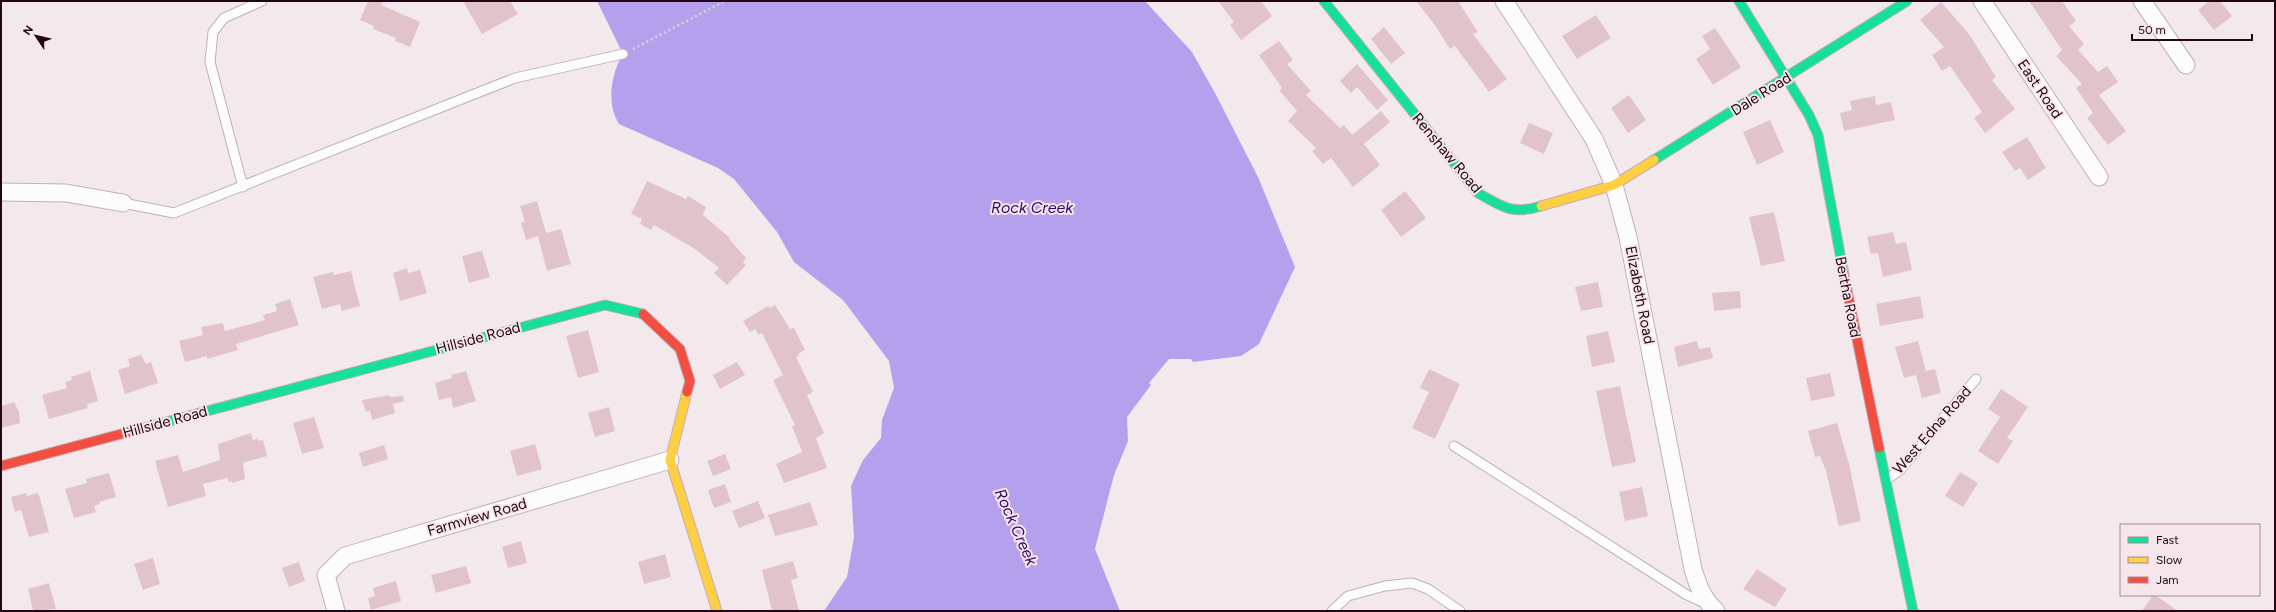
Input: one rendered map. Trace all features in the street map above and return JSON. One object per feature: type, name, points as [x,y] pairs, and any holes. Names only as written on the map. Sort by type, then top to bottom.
[{"type":"street","name":"Renshaw Road","points":[[1324,1],[1478,194],[1504,208],[1517,211],[1536,208],[1614,185]]},
{"type":"street","name":"Elizabeth Road","points":[[1504,1],[1594,139],[1614,185],[1628,237],[1693,569],[1700,592],[1713,608]]},
{"type":"street","name":"Bertha Road","points":[[1739,1],[1809,115],[1818,134],[1863,373],[1913,611]]},
{"type":"street","name":"Dale Road","points":[[1614,185],[1907,1]]},
{"type":"street","name":"East Road","points":[[1982,1],[2099,177]]},
{"type":"street","points":[[2142,1],[2186,65]]},
{"type":"street","points":[[1,192],[66,193],[123,203]]},
{"type":"street","name":"Hillside Road","points":[[1,466],[605,304],[643,314],[680,350],[690,380],[670,460]]},
{"type":"street","points":[[670,460],[717,611]]},
{"type":"street","name":"Farmview Road","points":[[336,611],[326,575],[345,556],[670,460]]},
{"type":"lane","points":[[242,187],[210,62],[213,32],[224,18],[262,1]]},
{"type":"lane","points":[[123,203],[174,213],[515,78],[623,54]]},
{"type":"lane","name":"West Edna Road","points":[[1886,480],[1900,470],[1976,379]]},
{"type":"lane","points":[[1454,446],[1687,595],[1713,608]]},
{"type":"lane","points":[[1332,611],[1348,596],[1385,586],[1412,583],[1428,589],[1460,611]]},
{"type":"path","points":[[623,54],[723,2]]},
{"type":"water","name":"Rock Creek","points":[[597,1],[1145,1],[1192,52],[1258,177],[1295,267],[1259,344],[1241,356],[1193,362],[1191,359],[1169,359],[1149,383],[1151,385],[1127,417],[1128,441],[1114,475],[1095,549],[1120,611],[824,611],[847,577],[854,537],[851,486],[863,460],[881,438],[882,420],[894,388],[889,361],[843,300],[794,262],[777,232],[734,179],[718,168],[619,124],[612,107],[611,98],[615,70],[623,54]]},
{"type":"building","points":[[368,1],[384,1],[381,5],[420,22],[410,47],[395,41],[396,38],[373,29],[374,26],[360,20]]},
{"type":"building","points":[[463,1],[510,1],[518,14],[482,34]]},
{"type":"building","points":[[1218,1],[1261,1],[1272,16],[1241,40],[1230,25],[1234,22]]},
{"type":"building","points":[[1416,1],[1458,1],[1478,32],[1473,34],[1507,79],[1489,92],[1455,46],[1450,49],[1434,24]]},
{"type":"building","points":[[2029,1],[2062,1],[2076,21],[2069,26],[2084,44],[2078,50],[2098,72],[2107,66],[2118,82],[2099,95],[2126,131],[2108,145],[2087,118],[2093,113],[2076,88],[2082,84],[2056,56],[2062,50]]},
{"type":"building","points":[[2209,1],[2220,1],[2232,16],[2214,30],[2198,10]]},
{"type":"building","points":[[1941,2],[1969,34],[1996,77],[1992,80],[2015,109],[1985,133],[1974,118],[1982,112],[1950,66],[1942,71],[1932,55],[1944,47],[1920,20]]},
{"type":"building","points":[[1596,15],[1611,38],[1577,59],[1562,36]]},
{"type":"building","points":[[1384,27],[1405,53],[1391,64],[1371,39]]},
{"type":"building","points":[[1715,28],[1741,67],[1713,85],[1696,59],[1710,49],[1702,36]]},
{"type":"building","points":[[1279,41],[1293,60],[1287,64],[1311,91],[1306,95],[1340,128],[1344,125],[1352,135],[1381,111],[1390,122],[1364,144],[1380,165],[1353,187],[1331,158],[1323,164],[1312,151],[1316,148],[1288,121],[1297,111],[1279,90],[1282,88],[1259,55]]},
{"type":"building","points":[[1357,64],[1388,100],[1377,110],[1357,87],[1351,93],[1340,81]]},
{"type":"building","points":[[1629,95],[1646,120],[1628,133],[1611,108]]},
{"type":"building","points":[[1875,96],[1876,105],[1891,102],[1895,120],[1844,131],[1840,113],[1852,110],[1850,101]]},
{"type":"building","points":[[1770,120],[1784,152],[1757,165],[1743,132]]},
{"type":"building","points":[[1529,123],[1553,133],[1544,154],[1520,143]]},
{"type":"building","points":[[2027,137],[2046,168],[2028,180],[2020,168],[2015,171],[2002,152]]},
{"type":"building","points":[[647,181],[686,199],[688,196],[706,207],[703,215],[730,238],[729,239],[746,258],[743,263],[746,265],[727,285],[714,273],[719,268],[695,249],[654,225],[651,230],[640,224],[642,219],[631,214]]},
{"type":"building","points":[[1405,191],[1426,218],[1401,237],[1381,210]]},
{"type":"building","points":[[537,201],[546,233],[561,229],[571,264],[547,271],[538,236],[526,240],[521,223],[525,222],[520,206]]},
{"type":"building","points":[[1774,212],[1785,261],[1761,266],[1749,217]]},
{"type":"building","points":[[1893,232],[1896,244],[1906,242],[1912,270],[1883,277],[1878,253],[1871,254],[1867,237]]},
{"type":"building","points":[[482,251],[490,277],[469,283],[462,256]]},
{"type":"building","points":[[407,268],[408,273],[420,270],[427,293],[400,301],[393,273]]},
{"type":"building","points":[[351,271],[360,306],[342,311],[340,304],[322,309],[313,277],[333,272],[334,275]]},
{"type":"building","points":[[1598,282],[1603,307],[1581,311],[1575,287]]},
{"type":"building","points":[[1740,291],[1741,308],[1714,311],[1712,293]]},
{"type":"building","points":[[1920,296],[1924,318],[1880,326],[1876,304]]},
{"type":"building","points":[[290,299],[299,325],[236,344],[238,350],[207,359],[207,356],[185,362],[179,341],[203,335],[201,327],[223,323],[225,331],[265,320],[263,315],[277,311],[275,304]]},
{"type":"building","points":[[775,305],[790,329],[794,328],[805,350],[796,357],[813,392],[807,395],[824,433],[816,438],[827,468],[784,483],[776,464],[802,452],[792,426],[795,425],[773,380],[783,375],[762,333],[759,335],[755,329],[750,332],[743,321],[768,306],[770,308]]},
{"type":"building","points":[[588,330],[599,372],[578,378],[566,336]]},
{"type":"building","points":[[1608,331],[1615,362],[1592,367],[1586,336]]},
{"type":"building","points":[[1697,341],[1699,349],[1710,347],[1713,358],[1678,367],[1674,347]]},
{"type":"building","points":[[1918,341],[1926,371],[1935,369],[1941,393],[1922,398],[1916,375],[1904,378],[1895,347]]},
{"type":"building","points":[[141,355],[146,364],[151,362],[158,383],[125,394],[118,370],[130,366],[128,359]]},
{"type":"building","points":[[737,362],[745,375],[720,389],[713,375]]},
{"type":"building","points":[[1429,369],[1460,384],[1435,439],[1412,428],[1429,392],[1420,388]]},
{"type":"building","points":[[90,371],[98,401],[87,404],[88,408],[49,419],[42,395],[67,388],[65,382],[72,380],[71,377]]},
{"type":"building","points":[[466,371],[476,401],[453,408],[451,397],[439,400],[435,383],[452,378],[451,375]]},
{"type":"building","points":[[1830,373],[1835,396],[1811,401],[1806,378]]},
{"type":"building","points":[[1620,386],[1636,462],[1612,467],[1596,391]]},
{"type":"building","points":[[2001,389],[2028,407],[2007,438],[2013,441],[1998,464],[1978,451],[2000,417],[1988,409]]},
{"type":"building","points":[[390,395],[390,397],[403,396],[404,401],[393,404],[395,413],[372,420],[370,411],[366,412],[362,400]]},
{"type":"building","points":[[14,402],[19,412],[20,423],[1,428],[1,406]]},
{"type":"building","points":[[609,407],[615,431],[595,437],[588,413]]},
{"type":"building","points":[[314,417],[324,448],[302,454],[293,423]]},
{"type":"building","points":[[1837,423],[1849,464],[1861,521],[1839,526],[1826,471],[1820,456],[1815,457],[1808,431]]},
{"type":"building","points":[[251,433],[253,441],[257,438],[258,441],[263,440],[267,456],[243,463],[245,479],[232,483],[232,481],[229,482],[227,478],[203,484],[206,496],[168,507],[155,461],[178,455],[183,472],[220,460],[218,444]]},
{"type":"building","points":[[535,444],[542,469],[517,476],[510,451]]},
{"type":"building","points":[[384,445],[388,459],[363,467],[359,453]]},
{"type":"building","points":[[725,454],[731,469],[713,476],[707,461]]},
{"type":"building","points":[[1960,472],[1978,483],[1963,507],[1945,496]]},
{"type":"building","points":[[109,473],[116,497],[99,502],[100,504],[94,506],[96,512],[74,518],[65,489],[87,483],[86,479]]},
{"type":"building","points":[[725,484],[731,502],[714,508],[708,490]]},
{"type":"building","points":[[1642,487],[1648,516],[1625,521],[1619,492]]},
{"type":"building","points":[[26,493],[27,496],[37,493],[39,495],[49,532],[29,537],[21,510],[15,512],[11,497]]},
{"type":"building","points":[[758,501],[765,518],[739,528],[732,511]]},
{"type":"building","points":[[810,502],[818,525],[775,536],[768,515]]},
{"type":"building","points":[[521,541],[527,563],[508,568],[502,547]]},
{"type":"building","points":[[665,554],[671,577],[644,584],[638,562]]},
{"type":"building","points":[[153,558],[160,584],[143,590],[134,564]]},
{"type":"building","points":[[793,561],[798,578],[791,580],[799,611],[772,611],[762,570]]},
{"type":"building","points":[[299,562],[305,581],[289,587],[282,568]]},
{"type":"building","points":[[466,566],[471,583],[436,593],[431,575]]},
{"type":"building","points":[[1757,569],[1787,589],[1775,607],[1743,589]]},
{"type":"building","points":[[396,581],[401,601],[371,610],[368,598],[375,596],[373,588]]},
{"type":"building","points":[[49,583],[56,609],[33,611],[28,589]]},
{"type":"building","points":[[2152,596],[2156,596],[2178,611],[2142,611]]},
{"type":"traffic: fast","points":[[1324,1],[1478,193],[1501,206],[1515,210],[1531,209],[1541,206]]},
{"type":"traffic: fast","points":[[1739,1],[1809,115],[1818,135],[1843,270]]},
{"type":"traffic: fast","points":[[1654,160],[1907,1]]},
{"type":"traffic: fast","points":[[155,425],[605,305],[643,314]]},
{"type":"traffic: fast","points":[[1879,448],[1913,611]]},
{"type":"traffic: slow","points":[[1541,206],[1614,185],[1654,160]]},
{"type":"traffic: slow","points":[[687,392],[670,460],[717,611]]},
{"type":"traffic: jam","points":[[1843,270],[1879,448]]},
{"type":"traffic: jam","points":[[643,314],[680,349],[690,381],[687,392]]},
{"type":"traffic: jam","points":[[1,466],[155,425]]}]
